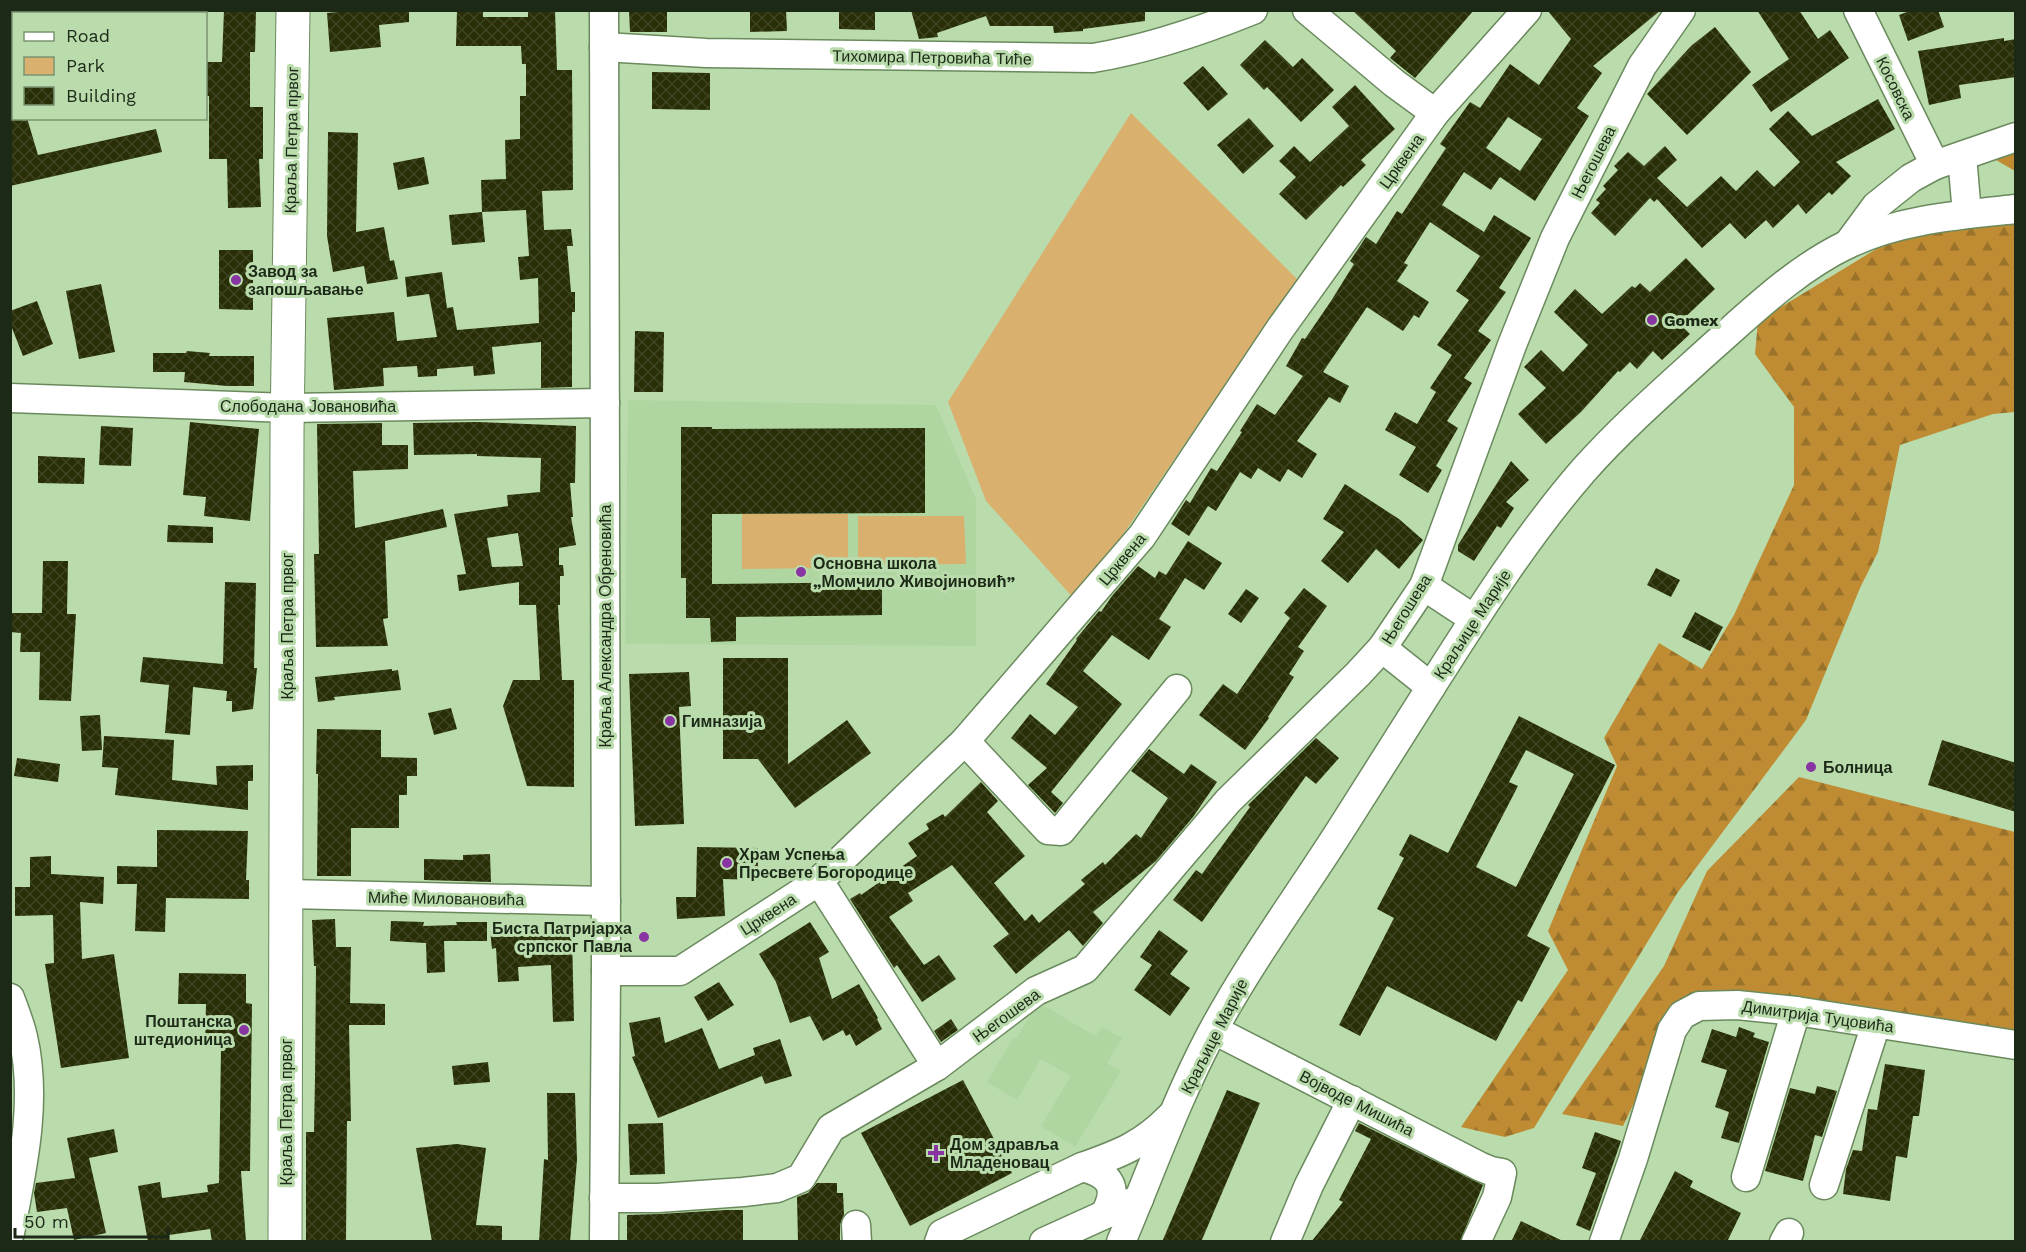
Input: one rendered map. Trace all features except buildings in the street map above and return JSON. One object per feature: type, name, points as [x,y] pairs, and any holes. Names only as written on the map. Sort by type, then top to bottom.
[{"type":"main road","name":"Краља Петра првог","points":[[285,1242],[288,408],[293,10]]},
{"type":"street","name":"Краља Александра Обреновића","points":[[604,10],[606,901],[604,1242]]},
{"type":"street","name":"Тихомира Петровића Тиће","points":[[604,47],[706,53],[1093,58],[1129,52],[1253,10]]},
{"type":"street","points":[[1307,10],[1394,83],[1435,113]]},
{"type":"street","name":"Црквена","points":[[606,971],[680,971],[819,881],[966,741],[1142,536],[1280,329],[1435,113],[1527,10]]},
{"type":"street","name":"Његошева","points":[[604,1198],[703,1195],[777,1188],[801,1178],[831,1128],[937,1066],[1036,991],[1085,969],[1228,801],[1382,648],[1424,586],[1512,345],[1555,238],[1642,66],[1681,10]]},
{"type":"street","name":"Косовска","points":[[1857,10],[1935,165]]},
{"type":"street","points":[[1848,244],[1876,206],[1911,178],[1935,165],[2016,137]]},
{"type":"street","points":[[1962,156],[1967,214]]},
{"type":"street","name":"Краљице Марије","points":[[1121,1242],[1214,1030],[1255,958],[1332,843],[1474,619],[1539,525],[1602,451],[1771,295],[1817,260],[1848,244],[1886,229],[1936,218],[2016,209]]},
{"type":"street","name":"Слободана Јовановића","points":[[10,398],[288,408],[605,403]]},
{"type":"street","points":[[1424,586],[1474,619]]},
{"type":"street","points":[[1382,648],[1431,687]]},
{"type":"street","points":[[966,741],[1048,830],[1060,831],[1177,688]]},
{"type":"street","points":[[819,881],[937,1066]]},
{"type":"street","name":"Миће Миловановића","points":[[286,894],[606,901]]},
{"type":"street","points":[[10,998],[23,1038],[28,1089],[25,1147],[10,1233]]},
{"type":"street","name":"Димитрија Туцовића","points":[[1604,1242],[1633,1159],[1672,1030],[1682,1015],[1699,1006],[1737,1005],[1796,1011],[2016,1046]]},
{"type":"street","points":[[1746,1177],[1796,1011]]},
{"type":"street","points":[[1824,1185],[1876,1024]]},
{"type":"street","name":"Војводе Мишића","points":[[1214,1030],[1491,1172],[1502,1173],[1497,1197],[1476,1242]]},
{"type":"street","points":[[1285,1242],[1309,1185],[1352,1100]]},
{"type":"street","points":[[939,1242],[942,1234],[1142,1142],[1155,1133],[1177,1110]]},
{"type":"street","points":[[1044,1242],[1141,1196],[1137,1179],[1128,1171],[1093,1163]]},
{"type":"street","points":[[1093,1163],[1096,1171],[1107,1178],[1111,1187],[1112,1200],[1105,1214]]},
{"type":"street","points":[[1070,1229],[1081,1232],[1095,1242]]},
{"type":"shaded area","name":"Основна школа „Момчило Живојиновић”","points":[[628,400],[936,405],[976,499],[976,646],[625,644]]},
{"type":"shaded area","points":[[1038,1002],[1095,1036],[1102,1027],[1122,1038],[1107,1063],[1121,1071],[1075,1147],[1041,1126],[1071,1076],[1041,1059],[1017,1100],[987,1082]]},
{"type":"green space","points":[[1131,113],[1297,279],[1077,602],[986,501],[948,402]]},
{"type":"green space","points":[[2015,152],[2015,171],[1996,160]]},
{"type":"green space","points":[[2015,222],[2015,412],[1993,414],[1900,445],[1878,552],[1860,588],[1806,720],[1678,892],[1534,1128],[1505,1137],[1461,1127],[1568,970],[1548,931],[1617,766],[1604,738],[1659,643],[1702,669],[1734,615],[1794,485],[1794,407],[1755,354],[1758,321],[1896,237]]},
{"type":"green space","points":[[742,514],[848,514],[848,568],[742,569]]},
{"type":"green space","points":[[858,516],[964,516],[966,564],[858,565]]},
{"type":"green space","points":[[1799,777],[2015,832],[2015,1036],[1685,998],[1623,1126],[1562,1114],[1664,966],[1707,871]]},
{"type":"place","name":"Завод за запошљавање","points":[[236,280]]},
{"type":"place","name":"Gomex","points":[[1652,320]]},
{"type":"place","name":"Основна школа „Момчило Живојиновић”","points":[[801,572]]},
{"type":"place","name":"Гимназија","points":[[670,721]]},
{"type":"place","name":"Болница","points":[[1811,767]]},
{"type":"place","name":"Храм Успења Пресвете Богородице","points":[[727,863]]},
{"type":"place","name":"Биста Патријарха српског Павла","points":[[644,937]]},
{"type":"place","name":"Поштанска штедионица","points":[[244,1030]]},
{"type":"place","name":"Дом здравља Младеновац","points":[[936,1153]]}]
